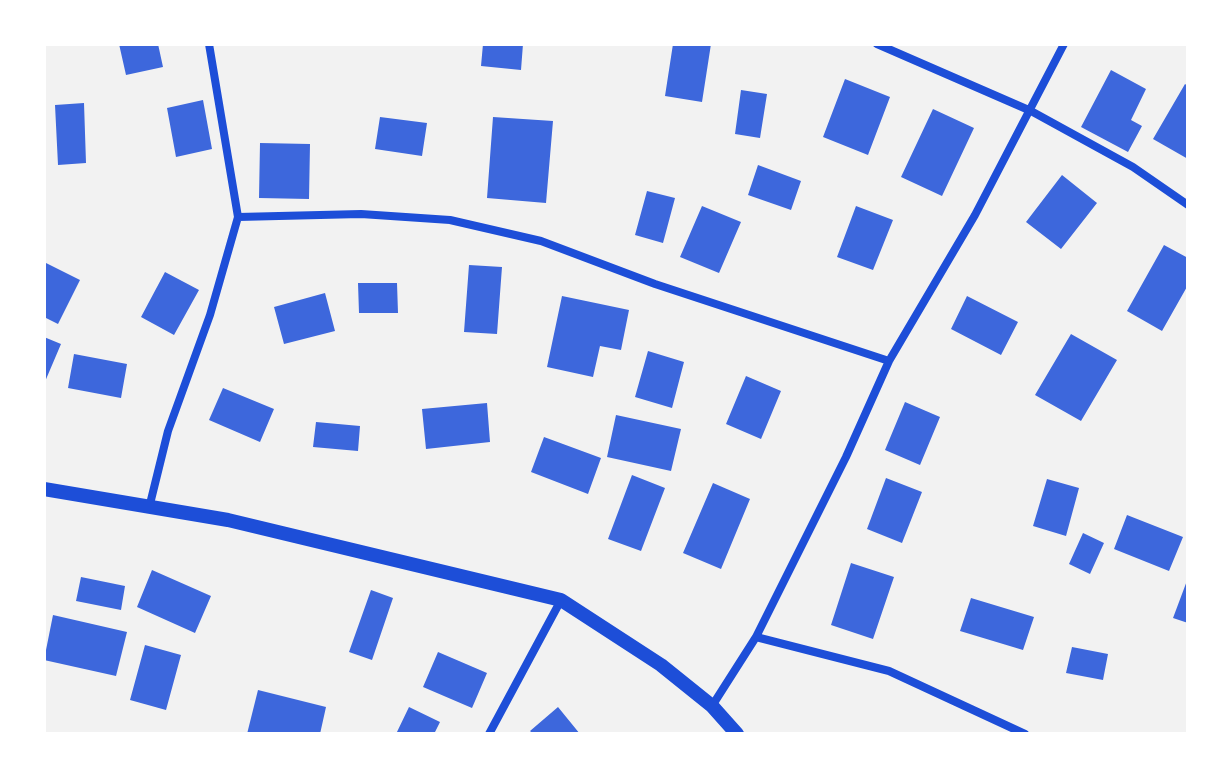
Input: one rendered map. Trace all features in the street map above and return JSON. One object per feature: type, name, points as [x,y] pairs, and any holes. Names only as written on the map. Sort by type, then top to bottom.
[{"type":"street","points":[[149,508],[168,431],[210,315],[238,217],[209,44]]},
{"type":"street","points":[[877,44],[1031,111],[1133,167],[1188,205]]},
{"type":"street","points":[[712,706],[756,637],[846,457],[889,361],[975,215],[1064,44]]},
{"type":"street","points":[[238,217],[361,214],[450,220],[541,241],[655,284],[889,361]]},
{"type":"street","points":[[44,489],[228,520],[561,600],[661,665],[712,706],[737,734]]},
{"type":"street","points":[[489,734],[561,600]]},
{"type":"street","points":[[756,637],[889,671],[1025,734]]},
{"type":"building","points":[[119,44],[158,44],[163,67],[126,75]]},
{"type":"building","points":[[483,44],[523,44],[521,70],[481,66]]},
{"type":"building","points":[[673,44],[711,44],[702,102],[665,96]]},
{"type":"building","points":[[1111,70],[1146,89],[1131,120],[1142,126],[1128,152],[1081,127]]},
{"type":"building","points":[[845,79],[890,97],[868,155],[823,137]]},
{"type":"building","points":[[1185,84],[1188,86],[1188,159],[1153,139]]},
{"type":"building","points":[[741,90],[767,94],[760,138],[735,134]]},
{"type":"building","points":[[203,100],[212,149],[176,157],[167,108]]},
{"type":"building","points":[[84,103],[86,163],[58,165],[55,105]]},
{"type":"building","points":[[933,109],[974,128],[942,196],[901,177]]},
{"type":"building","points":[[380,117],[427,123],[422,156],[375,149]]},
{"type":"building","points":[[493,117],[553,121],[546,203],[487,198]]},
{"type":"building","points":[[260,143],[310,144],[309,199],[259,198]]},
{"type":"building","points":[[758,165],[801,181],[791,210],[748,195]]},
{"type":"building","points":[[1062,175],[1097,203],[1061,249],[1026,222]]},
{"type":"building","points":[[647,191],[675,198],[663,243],[635,235]]},
{"type":"building","points":[[702,206],[741,222],[719,273],[680,257]]},
{"type":"building","points":[[856,206],[893,220],[873,270],[837,257]]},
{"type":"building","points":[[1164,245],[1188,258],[1188,285],[1162,331],[1127,311]]},
{"type":"building","points":[[44,262],[80,280],[58,324],[44,317]]},
{"type":"building","points":[[469,265],[502,267],[497,334],[464,332]]},
{"type":"building","points":[[165,272],[199,290],[174,335],[141,317]]},
{"type":"building","points":[[358,283],[397,283],[398,313],[359,313]]},
{"type":"building","points":[[325,293],[335,331],[284,344],[274,307]]},
{"type":"building","points":[[562,296],[629,310],[621,350],[600,346],[593,377],[547,367]]},
{"type":"building","points":[[967,296],[1018,322],[1001,355],[951,329]]},
{"type":"building","points":[[1071,334],[1117,360],[1081,421],[1035,395]]},
{"type":"building","points":[[44,337],[61,344],[44,384]]},
{"type":"building","points":[[648,351],[684,362],[672,408],[635,397]]},
{"type":"building","points":[[74,354],[127,364],[121,398],[68,388]]},
{"type":"building","points":[[746,376],[781,391],[761,439],[726,424]]},
{"type":"building","points":[[223,388],[274,409],[260,442],[209,420]]},
{"type":"building","points":[[905,402],[940,417],[920,465],[885,450]]},
{"type":"building","points":[[487,403],[490,442],[426,449],[422,409]]},
{"type":"building","points":[[616,415],[681,429],[671,471],[607,457]]},
{"type":"building","points":[[316,422],[360,426],[358,451],[313,447]]},
{"type":"building","points":[[544,437],[601,458],[588,494],[531,472]]},
{"type":"building","points":[[632,475],[665,488],[641,551],[608,539]]},
{"type":"building","points":[[886,478],[922,492],[902,543],[867,529]]},
{"type":"building","points":[[1047,479],[1079,488],[1066,536],[1033,526]]},
{"type":"building","points":[[713,483],[750,499],[721,569],[683,553]]},
{"type":"building","points":[[1127,515],[1183,537],[1169,571],[1114,549]]},
{"type":"building","points":[[1083,533],[1104,543],[1090,574],[1069,564]]},
{"type":"building","points":[[851,563],[894,577],[873,639],[831,625]]},
{"type":"building","points":[[152,570],[211,596],[195,633],[137,607]]},
{"type":"building","points":[[81,577],[125,586],[121,610],[76,601]]},
{"type":"building","points":[[1188,578],[1188,623],[1173,618]]},
{"type":"building","points":[[371,590],[393,598],[372,660],[349,652]]},
{"type":"building","points":[[971,598],[1034,617],[1023,650],[960,631]]},
{"type":"building","points":[[53,615],[127,632],[116,676],[44,660]]},
{"type":"building","points":[[145,645],[181,655],[166,710],[130,700]]},
{"type":"building","points":[[1072,647],[1108,654],[1103,680],[1066,673]]},
{"type":"building","points":[[438,652],[487,673],[472,708],[423,687]]},
{"type":"building","points":[[258,690],[326,707],[320,734],[247,734]]},
{"type":"building","points":[[409,707],[440,722],[434,734],[396,734]]},
{"type":"building","points":[[558,707],[580,734],[533,734],[530,731]]}]
